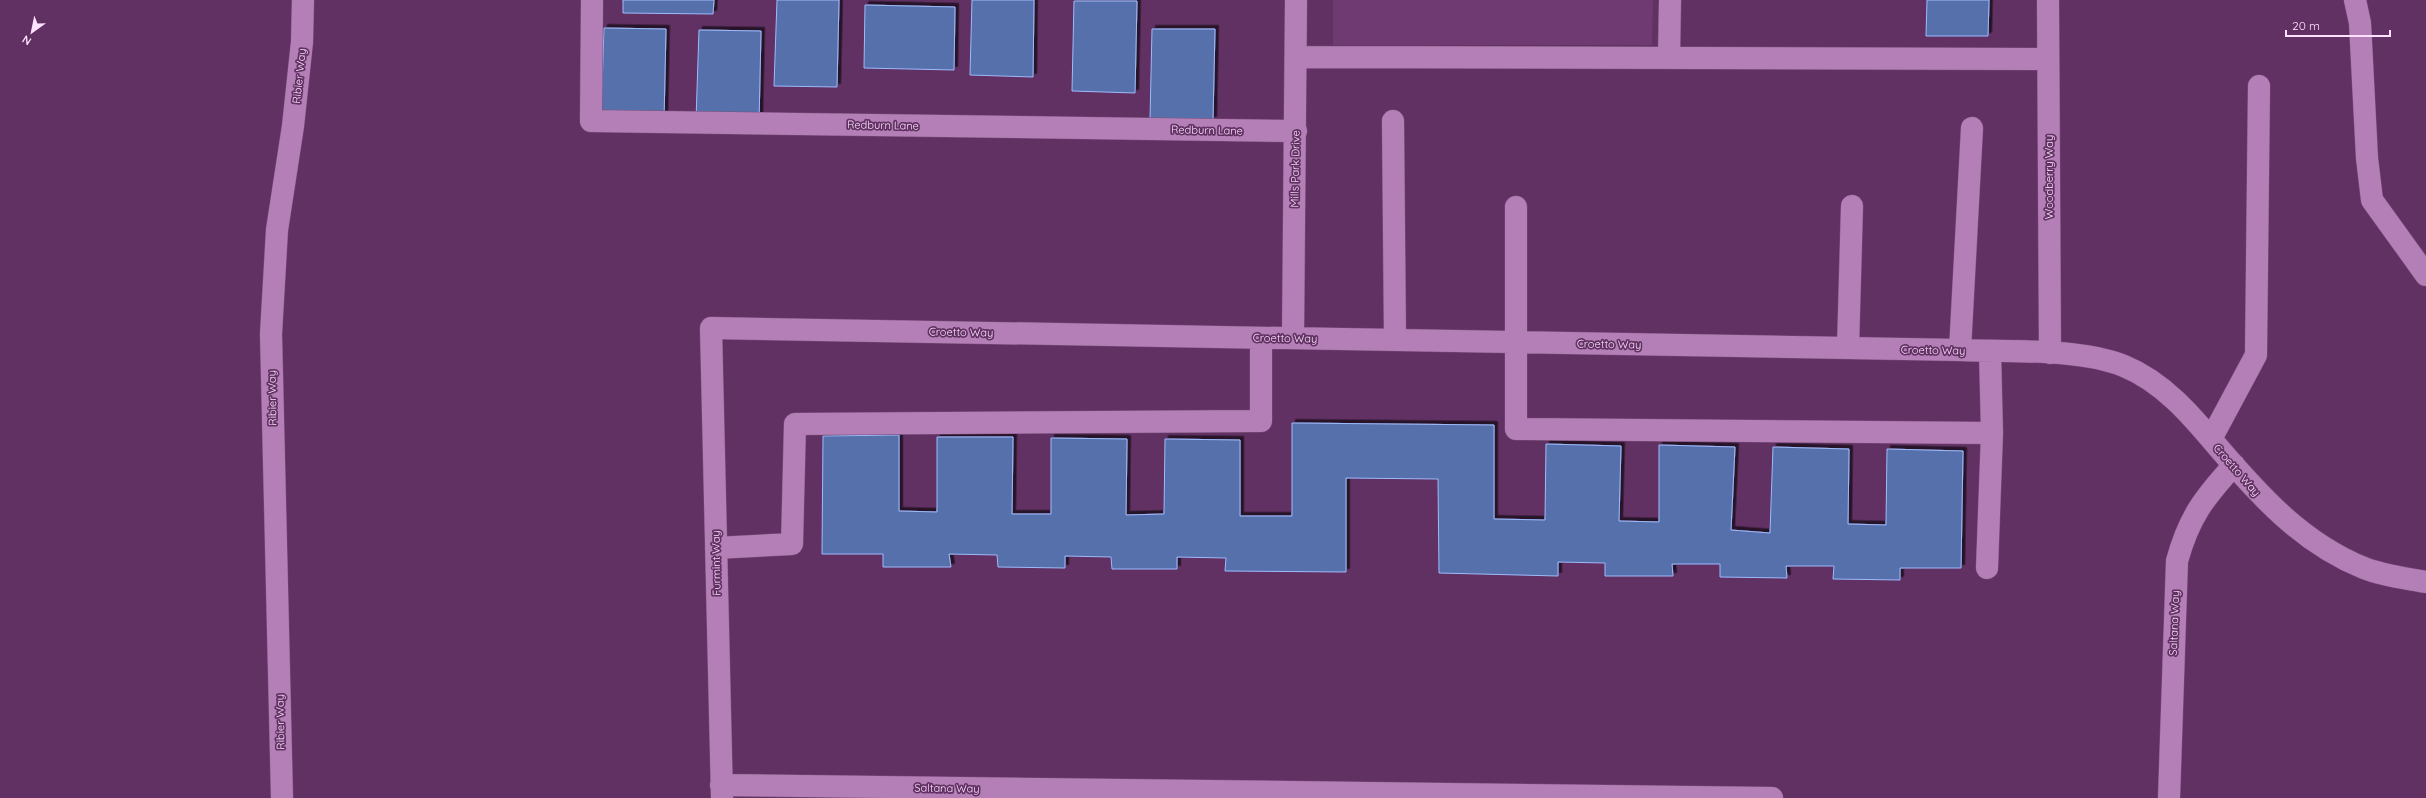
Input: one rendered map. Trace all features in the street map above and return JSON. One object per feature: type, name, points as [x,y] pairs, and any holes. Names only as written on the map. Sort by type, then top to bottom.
[{"type":"street","name":"Ribier Way","points":[[282,798],[271,334],[277,230],[293,126],[302,42],[303,0]]},
{"type":"street","name":"Redburn Lane","points":[[592,0],[591,122],[1296,131]]},
{"type":"street","name":"Mills Park Drive","points":[[1293,338],[1296,0]]},
{"type":"street","points":[[1669,58],[1670,0]]},
{"type":"street","name":"Woodberry Way","points":[[2048,0],[2050,353]]},
{"type":"street","points":[[2356,0],[2360,23],[2367,158],[2372,200],[2426,275]]},
{"type":"street","points":[[1296,57],[2048,59]]},
{"type":"street","points":[[2211,439],[2256,355],[2259,86]]},
{"type":"street","points":[[1393,121],[1395,340]]},
{"type":"street","points":[[1960,350],[1972,128]]},
{"type":"street","points":[[1848,348],[1852,206]]},
{"type":"street","points":[[1516,207],[1516,429],[1992,433]]},
{"type":"street","name":"Croetto Way","points":[[711,328],[1960,350],[2050,353],[2101,359],[2136,372],[2168,393],[2281,517],[2321,547],[2364,568],[2426,582]]},
{"type":"street","name":"Furmint Way","points":[[711,328],[721,791]]},
{"type":"street","points":[[716,548],[792,544],[795,424],[1261,421],[1261,338]]},
{"type":"street","points":[[1988,568],[1992,433],[1990,351]]},
{"type":"street","name":"Saltana Way","points":[[2169,798],[2176,560],[2183,537],[2193,515],[2234,465]]},
{"type":"street","name":"Saltana Way","points":[[721,791],[1772,798]]},
{"type":"shaded area","points":[[1333,0],[1653,0],[1652,45],[1333,45]]},
{"type":"building","points":[[623,0],[714,0],[713,14],[623,13]]},
{"type":"building","points":[[777,0],[839,0],[837,87],[774,86]]},
{"type":"building","points":[[972,0],[1034,0],[1033,77],[970,75]]},
{"type":"building","points":[[1927,0],[1989,0],[1988,36],[1926,36]]},
{"type":"building","points":[[1074,1],[1137,1],[1135,93],[1072,91]]},
{"type":"building","points":[[865,5],[955,7],[954,70],[864,68]]},
{"type":"building","points":[[604,28],[666,29],[664,120],[601,118]]},
{"type":"building","points":[[1152,29],[1215,29],[1213,120],[1150,119]]},
{"type":"building","points":[[699,30],[761,31],[759,122],[696,120]]},
{"type":"building","points":[[1292,423],[1494,425],[1494,519],[1545,520],[1546,444],[1621,446],[1619,521],[1659,522],[1659,445],[1735,447],[1731,530],[1770,533],[1773,447],[1849,449],[1848,524],[1886,525],[1887,449],[1963,451],[1961,568],[1900,568],[1900,580],[1833,579],[1834,566],[1786,566],[1787,578],[1720,577],[1720,564],[1672,564],[1673,576],[1605,576],[1605,563],[1558,562],[1558,576],[1439,573],[1438,479],[1346,478],[1346,572],[1225,571],[1226,558],[1177,557],[1177,569],[1112,569],[1111,557],[1065,556],[1065,568],[998,567],[997,555],[949,554],[951,567],[883,567],[883,554],[822,554],[823,436],[899,435],[899,511],[937,512],[937,437],[1013,437],[1012,514],[1051,514],[1051,438],[1127,439],[1126,515],[1164,514],[1165,439],[1240,440],[1240,516],[1292,516]]}]
